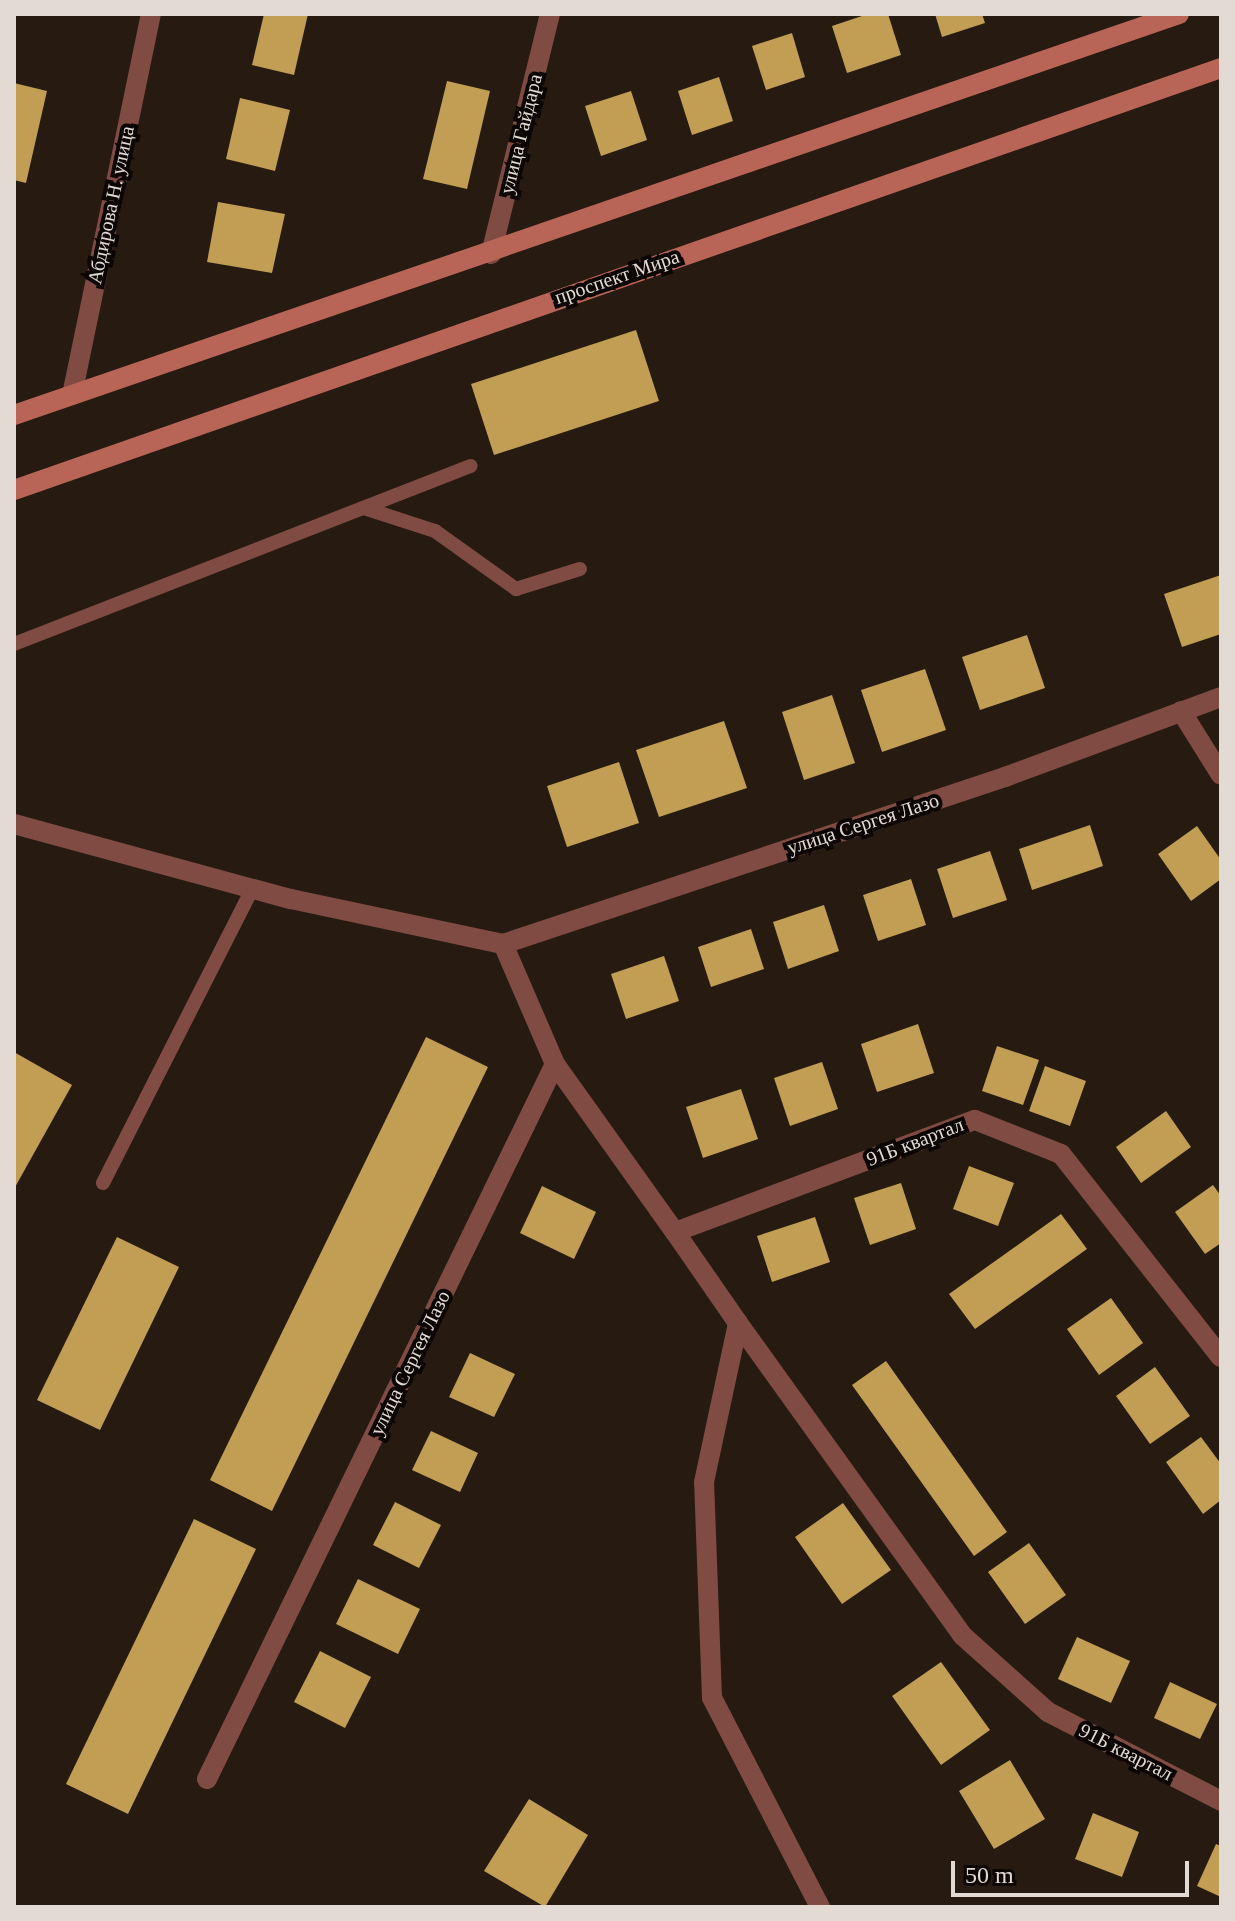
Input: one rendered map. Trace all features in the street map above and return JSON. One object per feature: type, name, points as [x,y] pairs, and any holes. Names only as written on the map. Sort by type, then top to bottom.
[{"type":"main road","points":[[14,415],[491,254],[1179,14]]},
{"type":"main road","name":"проспект Мира","points":[[14,490],[1221,68]]},
{"type":"street","name":"Абдирова Н. улица","points":[[72,395],[151,14]]},
{"type":"street","name":"улица Гайдара","points":[[491,254],[550,14]]},
{"type":"street","name":"улица Сергея Лазо","points":[[503,944],[1005,777],[1221,697]]},
{"type":"street","points":[[1181,711],[1221,775]]},
{"type":"street","points":[[14,824],[252,889],[503,944],[555,1064],[675,1232]]},
{"type":"street","name":"улица Сергея Лазо","points":[[207,1779],[555,1064]]},
{"type":"street","name":"91Б квартал","points":[[1221,1357],[1061,1154],[975,1120],[675,1232],[963,1636],[1048,1712],[1221,1801]]},
{"type":"street","points":[[738,1323],[704,1482],[712,1698],[820,1907]]},
{"type":"lane","points":[[14,644],[471,466]]},
{"type":"lane","points":[[364,508],[435,531],[516,589],[580,569]]},
{"type":"lane","points":[[103,1183],[252,889]]},
{"type":"building","points":[[264,14],[308,14],[294,75],[252,65]]},
{"type":"building","points":[[868,14],[888,14],[901,55],[847,73],[832,26]]},
{"type":"building","points":[[935,14],[982,14],[985,23],[942,37]]},
{"type":"building","points":[[792,33],[805,77],[766,90],[752,46]]},
{"type":"building","points":[[719,77],[733,121],[692,135],[678,91]]},
{"type":"building","points":[[447,81],[490,91],[467,189],[423,179]]},
{"type":"building","points":[[14,83],[47,91],[26,183],[14,180]]},
{"type":"building","points":[[631,91],[647,140],[601,156],[585,106]]},
{"type":"building","points":[[240,98],[290,110],[275,171],[226,159]]},
{"type":"building","points":[[218,202],[285,214],[272,273],[207,262]]},
{"type":"building","points":[[636,330],[659,401],[494,455],[471,384]]},
{"type":"building","points":[[1221,575],[1221,634],[1182,647],[1164,594]]},
{"type":"building","points":[[1027,635],[1045,688],[980,710],[962,657]]},
{"type":"building","points":[[925,669],[946,730],[882,752],[861,690]]},
{"type":"building","points":[[832,695],[855,763],[804,780],[782,712]]},
{"type":"building","points":[[724,721],[747,788],[659,817],[636,750]]},
{"type":"building","points":[[619,762],[639,823],[567,847],[547,786]]},
{"type":"building","points":[[1090,825],[1103,866],[1032,890],[1019,849]]},
{"type":"building","points":[[1197,826],[1221,860],[1221,879],[1191,901],[1158,854]]},
{"type":"building","points":[[990,851],[1007,900],[953,918],[937,869]]},
{"type":"building","points":[[911,879],[926,925],[878,941],[863,895]]},
{"type":"building","points":[[824,905],[839,951],[788,969],[773,922]]},
{"type":"building","points":[[751,929],[764,969],[711,987],[698,947]]},
{"type":"building","points":[[664,956],[679,1001],[626,1019],[611,974]]},
{"type":"building","points":[[918,1024],[934,1073],[877,1092],[861,1044]]},
{"type":"building","points":[[426,1037],[488,1067],[272,1511],[210,1480]]},
{"type":"building","points":[[997,1046],[1039,1060],[1023,1105],[982,1091]]},
{"type":"building","points":[[14,1052],[72,1085],[14,1189]]},
{"type":"building","points":[[822,1062],[838,1109],[790,1126],[774,1078]]},
{"type":"building","points":[[1045,1066],[1086,1081],[1070,1126],[1029,1111]]},
{"type":"building","points":[[741,1089],[758,1139],[703,1158],[686,1107]]},
{"type":"building","points":[[1166,1111],[1191,1147],[1141,1183],[1116,1147]]},
{"type":"building","points":[[969,1166],[1014,1183],[998,1226],[953,1209]]},
{"type":"building","points":[[901,1183],[916,1229],[870,1245],[854,1198]]},
{"type":"building","points":[[1213,1185],[1221,1196],[1221,1243],[1205,1254],[1175,1212]]},
{"type":"building","points":[[542,1186],[596,1212],[574,1259],[520,1233]]},
{"type":"building","points":[[1061,1214],[1087,1249],[975,1329],[949,1294]]},
{"type":"building","points":[[815,1217],[830,1262],[772,1282],[757,1236]]},
{"type":"building","points":[[117,1237],[179,1267],[100,1430],[37,1400]]},
{"type":"building","points":[[1111,1298],[1143,1343],[1099,1375],[1067,1329]]},
{"type":"building","points":[[470,1353],[515,1374],[494,1417],[449,1397]]},
{"type":"building","points":[[886,1361],[1007,1532],[974,1556],[852,1385]]},
{"type":"building","points":[[1155,1367],[1190,1416],[1150,1444],[1116,1396]]},
{"type":"building","points":[[431,1431],[478,1453],[460,1492],[412,1470]]},
{"type":"building","points":[[1201,1437],[1221,1464],[1221,1500],[1203,1514],[1166,1462]]},
{"type":"building","points":[[395,1502],[441,1525],[419,1568],[373,1545]]},
{"type":"building","points":[[843,1503],[891,1570],[842,1604],[795,1537]]},
{"type":"building","points":[[194,1519],[256,1549],[128,1814],[66,1784]]},
{"type":"building","points":[[1029,1543],[1066,1595],[1025,1624],[988,1572]]},
{"type":"building","points":[[358,1579],[420,1609],[398,1654],[336,1624]]},
{"type":"building","points":[[1077,1637],[1130,1661],[1111,1703],[1058,1679]]},
{"type":"building","points":[[320,1651],[371,1677],[345,1728],[294,1702]]},
{"type":"building","points":[[941,1662],[990,1730],[941,1765],[892,1696]]},
{"type":"building","points":[[1170,1682],[1217,1704],[1200,1739],[1154,1718]]},
{"type":"building","points":[[1010,1760],[1045,1819],[994,1849],[959,1791]]},
{"type":"building","points":[[529,1799],[588,1835],[545,1907],[484,1871]]},
{"type":"building","points":[[1093,1813],[1139,1832],[1122,1877],[1075,1859]]},
{"type":"building","points":[[1216,1844],[1221,1846],[1221,1897],[1197,1886]]}]
